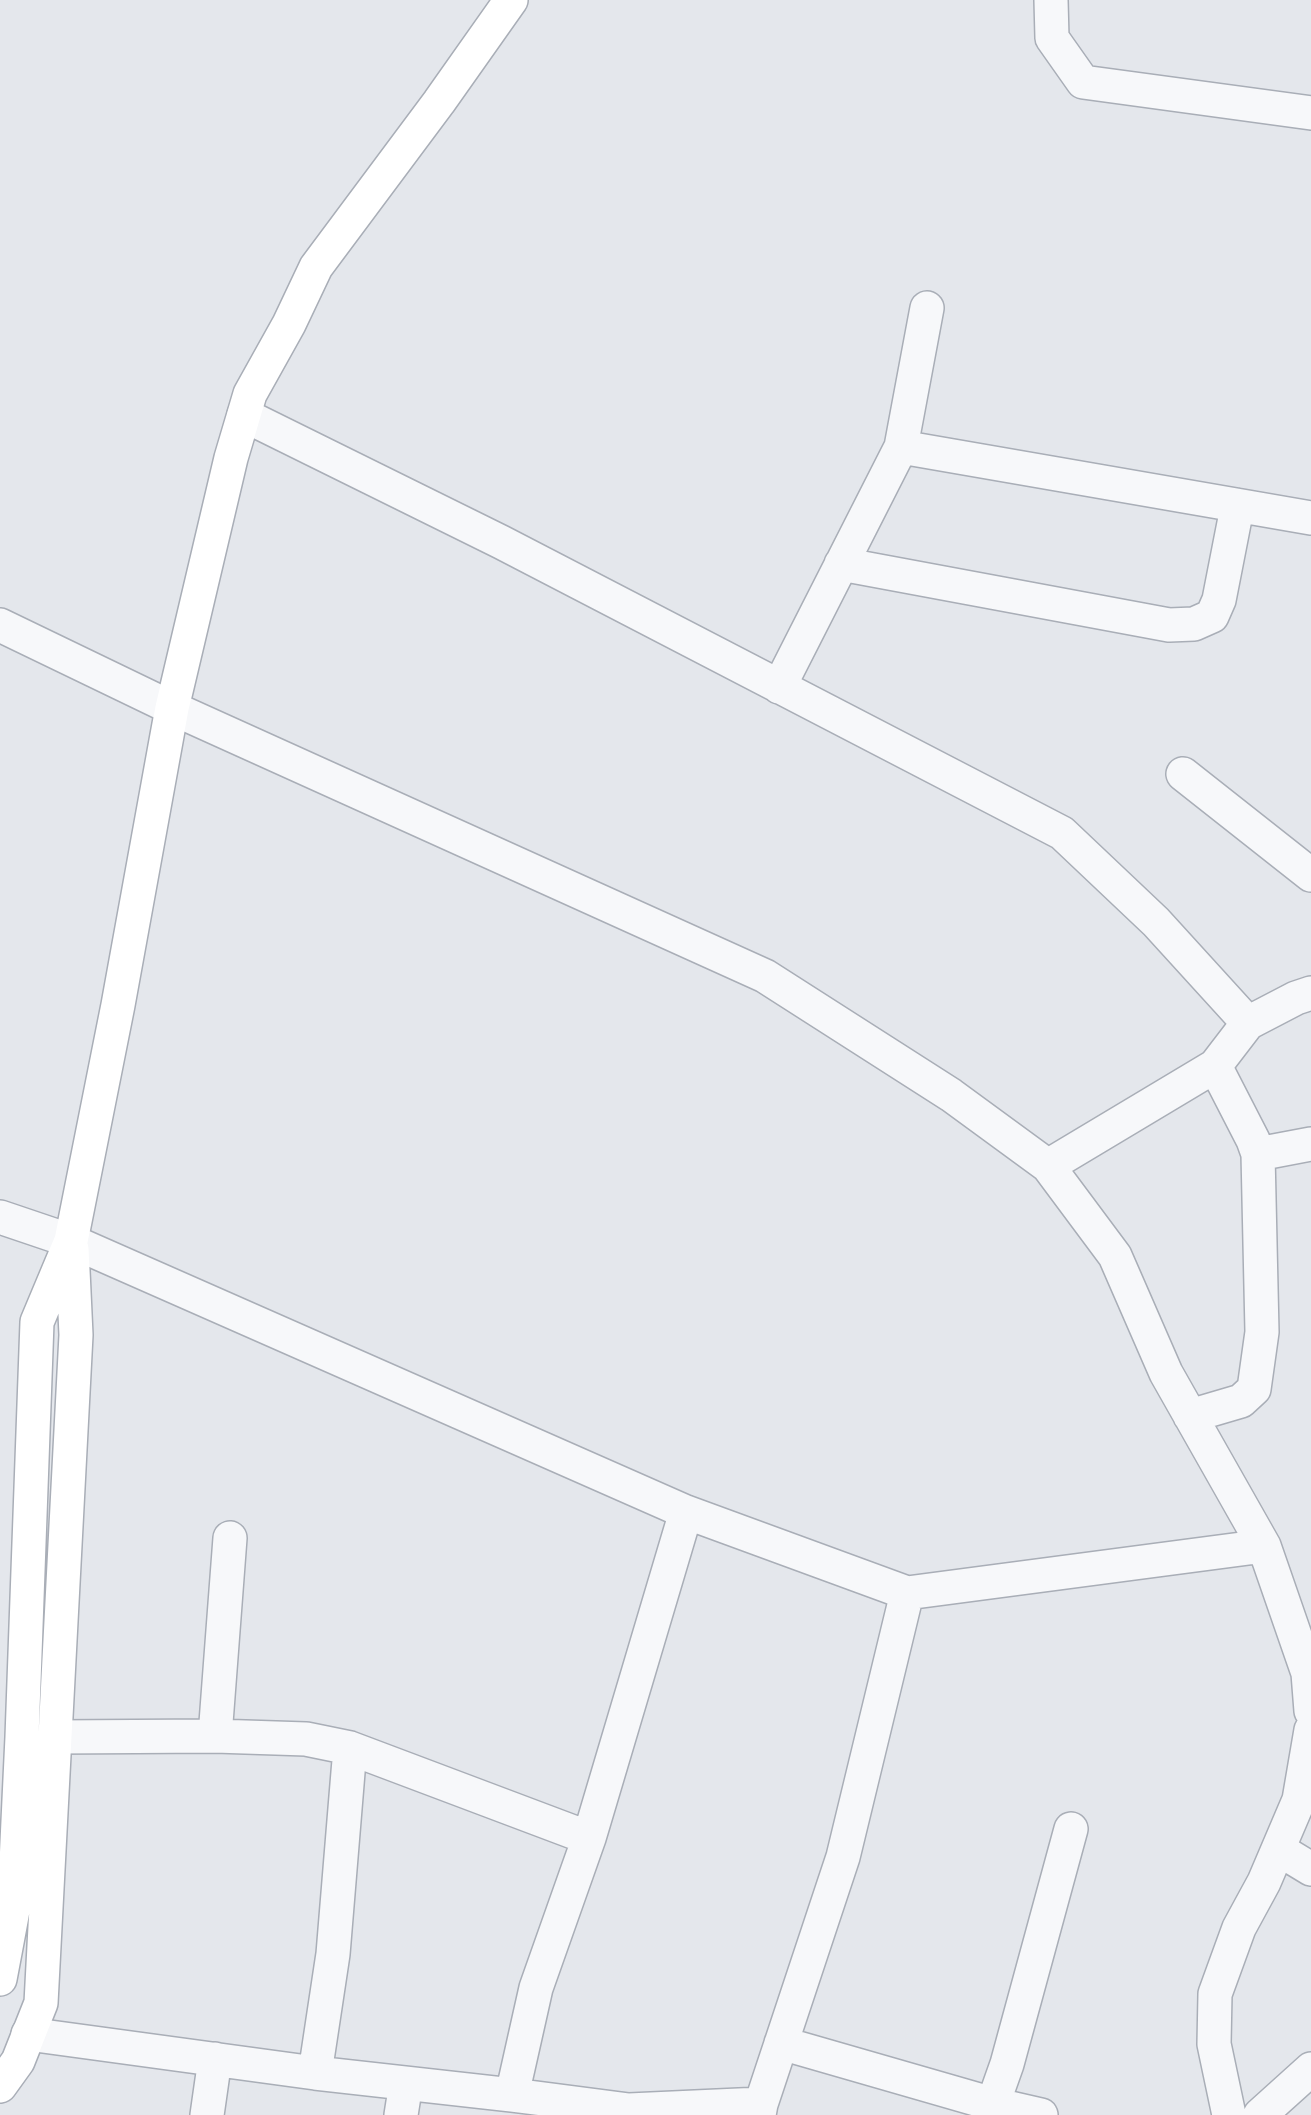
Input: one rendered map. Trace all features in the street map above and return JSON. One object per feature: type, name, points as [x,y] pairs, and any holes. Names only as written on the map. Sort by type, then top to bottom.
[{"type":"street","points":[[0,1979],[14,1905],[11,1735],[37,1322],[71,1241],[118,1005],[172,708],[231,458],[250,394],[289,324],[316,267],[439,102],[511,0]]},
{"type":"street","points":[[1051,0],[1052,39],[1083,82],[1311,113]]},
{"type":"street","points":[[779,687],[901,447],[927,308]]},
{"type":"street","points":[[244,416],[501,542],[1062,833],[1156,922],[1248,1023]]},
{"type":"street","points":[[901,447],[1311,518]]},
{"type":"street","points":[[841,564],[1169,625],[1194,624],[1212,616],[1219,600],[1236,506]]},
{"type":"street","points":[[0,625],[172,708],[765,976],[951,1095],[1048,1166],[1116,1256],[1166,1373],[1264,1546],[1308,1673],[1311,1711]]},
{"type":"street","points":[[1184,774],[1311,875]]},
{"type":"street","points":[[1048,1166],[1215,1066],[1248,1023],[1296,998],[1311,993]]},
{"type":"street","points":[[1190,1416],[1241,1401],[1254,1389],[1262,1332],[1258,1154],[1215,1066]]},
{"type":"street","points":[[1258,1154],[1311,1143]]},
{"type":"street","points":[[0,1217],[71,1241],[686,1512],[906,1593],[1264,1546]]},
{"type":"street","points":[[0,2086],[18,2061],[41,2003],[76,1335],[71,1241]]},
{"type":"street","points":[[512,2095],[536,1988],[589,1838],[686,1512]]},
{"type":"street","points":[[215,1736],[230,1538]]},
{"type":"street","points":[[28,2034],[315,2073],[512,2095],[628,2113],[760,2109],[843,1857],[906,1593]]},
{"type":"street","points":[[1229,2115],[1214,2044],[1215,1994],[1239,1928],[1264,1882],[1299,1800],[1311,1730]]},
{"type":"street","points":[[55,1737],[215,1736],[306,1739],[350,1748],[589,1838]]},
{"type":"street","points":[[315,2073],[333,1954],[350,1748]]},
{"type":"street","points":[[991,2109],[1007,2064],[1071,1829]]},
{"type":"street","points":[[1278,1849],[1311,1869]]},
{"type":"street","points":[[781,2043],[991,2109],[1041,2115]]},
{"type":"street","points":[[207,2115],[215,2059]]},
{"type":"street","points":[[1260,2115],[1311,2069]]},
{"type":"street","points":[[401,2115],[406,2083]]}]
